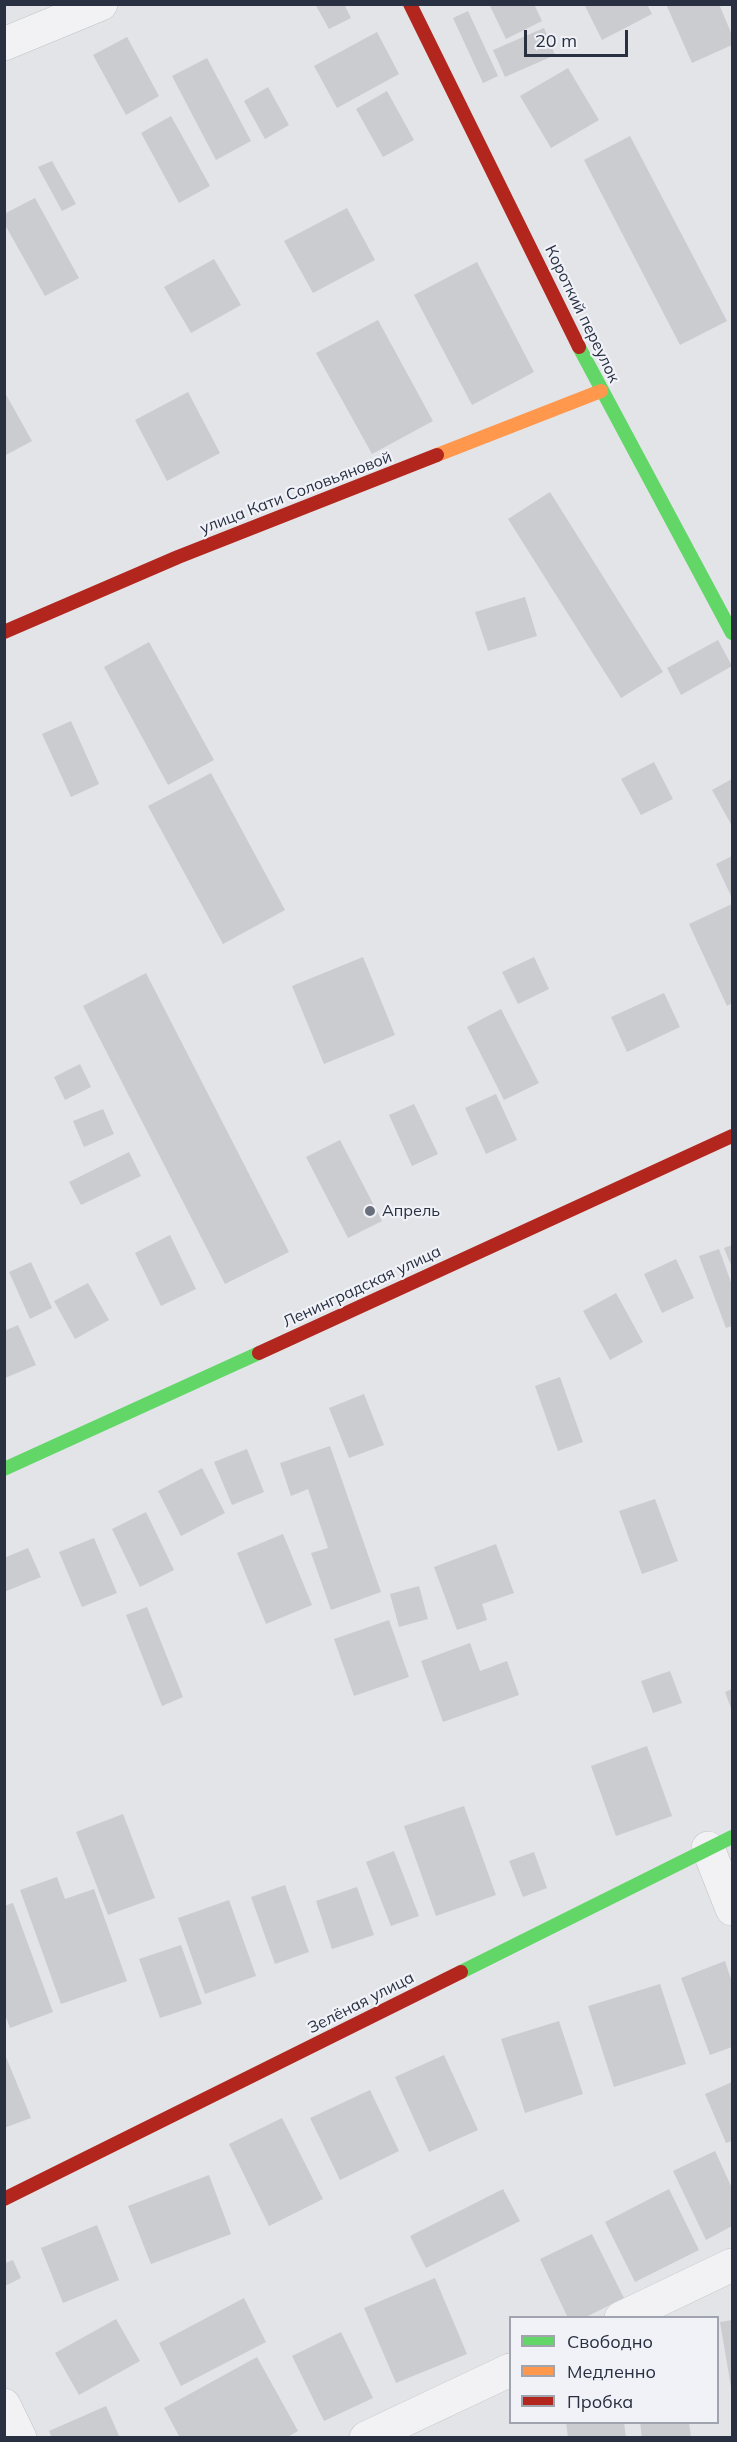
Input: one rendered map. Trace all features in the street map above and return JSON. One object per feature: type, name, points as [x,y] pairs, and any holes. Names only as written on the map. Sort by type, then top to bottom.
[{"type":"street","points":[[4,44],[100,4]]},
{"type":"street","name":"Короткий переулок","points":[[410,4],[602,391],[732,633]]},
{"type":"street","name":"улица Кати Соловьяновой","points":[[4,632],[178,557],[602,391]]},
{"type":"street","name":"Ленинградская улица","points":[[4,1469],[732,1136]]},
{"type":"street","points":[[720,1843],[732,1909]]},
{"type":"street","name":"Зелёная улица","points":[[4,2199],[720,1843]]},
{"type":"street","points":[[625,2316],[732,2265]]},
{"type":"street","points":[[366,2438],[509,2370]]},
{"type":"street","points":[[4,2405],[20,2438]]},
{"type":"building","points":[[315,4],[344,4],[351,18],[329,29]]},
{"type":"building","points":[[489,4],[534,4],[542,21],[506,39]]},
{"type":"building","points":[[584,4],[647,4],[652,14],[602,40]]},
{"type":"building","points":[[666,4],[719,4],[732,35],[732,45],[692,63]]},
{"type":"building","points":[[468,11],[498,76],[483,83],[453,18]]},
{"type":"building","points":[[544,28],[555,55],[505,77],[493,50]]},
{"type":"building","points":[[377,32],[399,74],[337,108],[314,66]]},
{"type":"building","points":[[127,37],[159,96],[126,115],[93,55]]},
{"type":"building","points":[[207,58],[251,141],[216,160],[172,76]]},
{"type":"building","points":[[568,68],[599,120],[551,148],[520,96]]},
{"type":"building","points":[[268,87],[289,125],[265,139],[244,101]]},
{"type":"building","points":[[387,91],[414,140],[383,157],[356,109]]},
{"type":"building","points":[[171,116],[210,186],[179,203],[141,133]]},
{"type":"building","points":[[630,136],[727,321],[680,345],[584,160]]},
{"type":"building","points":[[52,161],[76,204],[62,211],[38,167]]},
{"type":"building","points":[[35,198],[79,278],[45,296],[4,223],[4,214]]},
{"type":"building","points":[[347,208],[375,260],[313,293],[284,241]]},
{"type":"building","points":[[214,259],[241,305],[191,333],[164,287]]},
{"type":"building","points":[[477,262],[534,372],[472,405],[414,295]]},
{"type":"building","points":[[378,320],[433,421],[372,454],[316,353]]},
{"type":"building","points":[[4,391],[32,441],[4,456]]},
{"type":"building","points":[[188,392],[220,453],[167,481],[135,420]]},
{"type":"building","points":[[550,492],[663,672],[621,698],[508,519]]},
{"type":"building","points":[[525,597],[537,636],[488,651],[475,612]]},
{"type":"building","points":[[718,640],[732,666],[681,695],[667,668]]},
{"type":"building","points":[[149,642],[214,760],[168,785],[104,667]]},
{"type":"building","points":[[71,721],[99,784],[71,797],[42,734]]},
{"type":"building","points":[[654,762],[673,799],[641,815],[621,779]]},
{"type":"building","points":[[211,773],[285,910],[223,944],[148,806]]},
{"type":"building","points":[[732,779],[732,826],[712,790]]},
{"type":"building","points":[[732,856],[732,898],[716,864]]},
{"type":"building","points":[[732,904],[732,1003],[727,1006],[689,924]]},
{"type":"building","points":[[363,957],[395,1035],[324,1064],[292,986]]},
{"type":"building","points":[[534,957],[549,989],[518,1004],[502,972]]},
{"type":"building","points":[[146,973],[289,1252],[225,1284],[83,1006]]},
{"type":"building","points":[[664,993],[680,1027],[627,1052],[611,1017]]},
{"type":"building","points":[[501,1009],[539,1083],[504,1100],[467,1027]]},
{"type":"building","points":[[80,1064],[91,1087],[65,1100],[54,1077]]},
{"type":"building","points":[[496,1094],[517,1140],[486,1154],[465,1108]]},
{"type":"building","points":[[414,1104],[438,1154],[412,1166],[389,1115]]},
{"type":"building","points":[[103,1109],[114,1134],[84,1147],[73,1121]]},
{"type":"building","points":[[340,1140],[382,1221],[348,1238],[306,1157]]},
{"type":"building","points":[[129,1152],[141,1176],[81,1205],[69,1182]]},
{"type":"building","points":[[170,1235],[196,1289],[161,1306],[135,1253]]},
{"type":"building","points":[[732,1245],[732,1268],[724,1248]]},
{"type":"building","points":[[719,1249],[732,1285],[732,1326],[726,1328],[699,1256]]},
{"type":"building","points":[[676,1259],[694,1298],[662,1313],[644,1274]]},
{"type":"building","points":[[31,1262],[52,1308],[30,1319],[9,1272]]},
{"type":"building","points":[[88,1283],[109,1320],[75,1339],[54,1301]]},
{"type":"building","points":[[616,1293],[643,1342],[610,1360],[583,1311]]},
{"type":"building","points":[[18,1325],[36,1365],[5,1378],[4,1331]]},
{"type":"building","points":[[560,1377],[583,1442],[558,1451],[535,1386]]},
{"type":"building","points":[[364,1394],[384,1445],[349,1458],[329,1408]]},
{"type":"building","points":[[330,1446],[381,1592],[331,1610],[311,1553],[328,1548],[308,1489],[291,1496],[280,1463]]},
{"type":"building","points":[[247,1449],[264,1492],[232,1505],[214,1462]]},
{"type":"building","points":[[202,1468],[225,1513],[181,1536],[158,1491]]},
{"type":"building","points":[[655,1499],[678,1561],[642,1574],[619,1511]]},
{"type":"building","points":[[146,1512],[174,1570],[140,1587],[112,1529]]},
{"type":"building","points":[[283,1534],[312,1605],[266,1624],[237,1553]]},
{"type":"building","points":[[94,1538],[117,1593],[82,1607],[59,1552]]},
{"type":"building","points":[[496,1544],[514,1593],[482,1604],[487,1620],[457,1630],[434,1567]]},
{"type":"building","points":[[28,1548],[41,1577],[4,1592],[4,1558]]},
{"type":"building","points":[[419,1586],[428,1619],[399,1627],[390,1594]]},
{"type":"building","points":[[147,1607],[183,1697],[162,1706],[126,1615]]},
{"type":"building","points":[[389,1620],[409,1677],[354,1696],[334,1639]]},
{"type":"building","points":[[470,1643],[480,1671],[507,1661],[519,1695],[443,1722],[421,1661]]},
{"type":"building","points":[[670,1671],[682,1703],[653,1713],[641,1681]]},
{"type":"building","points":[[732,1689],[732,1711],[725,1692]]},
{"type":"building","points":[[647,1746],[672,1816],[616,1836],[591,1766]]},
{"type":"building","points":[[464,1806],[496,1895],[436,1916],[404,1826]]},
{"type":"building","points":[[123,1814],[155,1898],[108,1915],[76,1832]]},
{"type":"building","points":[[394,1851],[419,1916],[391,1926],[366,1862]]},
{"type":"building","points":[[534,1852],[547,1888],[523,1897],[509,1861]]},
{"type":"building","points":[[57,1877],[65,1899],[94,1889],[127,1981],[61,2004],[20,1890]]},
{"type":"building","points":[[285,1885],[309,1952],[275,1964],[251,1897]]},
{"type":"building","points":[[357,1887],[374,1935],[332,1949],[316,1901]]},
{"type":"building","points":[[229,1900],[256,1976],[205,1994],[178,1918]]},
{"type":"building","points":[[13,1903],[53,2012],[10,2028],[4,2012],[4,1906]]},
{"type":"building","points":[[181,1945],[202,2004],[160,2018],[139,1959]]},
{"type":"building","points":[[725,1961],[732,1982],[732,2047],[710,2055],[681,1978]]},
{"type":"building","points":[[660,1984],[686,2064],[614,2087],[588,2006]]},
{"type":"building","points":[[559,2021],[583,2094],[525,2113],[501,2039]]},
{"type":"building","points":[[4,2052],[31,2118],[4,2128]]},
{"type":"building","points":[[444,2055],[478,2130],[429,2152],[395,2077]]},
{"type":"building","points":[[732,2082],[732,2141],[726,2143],[705,2094]]},
{"type":"building","points":[[370,2090],[399,2151],[340,2180],[310,2118]]},
{"type":"building","points":[[282,2118],[323,2199],[269,2226],[229,2144]]},
{"type":"building","points":[[715,2151],[732,2188],[732,2226],[706,2240],[673,2171]]},
{"type":"building","points":[[209,2175],[231,2234],[151,2264],[128,2206]]},
{"type":"building","points":[[503,2189],[520,2221],[426,2268],[410,2236]]},
{"type":"building","points":[[669,2189],[699,2250],[635,2282],[605,2222]]},
{"type":"building","points":[[97,2225],[119,2280],[63,2303],[41,2248]]},
{"type":"building","points":[[592,2234],[624,2298],[588,2316],[567,2316],[540,2259]]},
{"type":"building","points":[[13,2260],[21,2278],[5,2286],[5,2263]]},
{"type":"building","points":[[435,2278],[467,2354],[396,2383],[364,2308]]},
{"type":"building","points":[[244,2298],[266,2342],[181,2386],[159,2343]]},
{"type":"building","points":[[116,2319],[140,2361],[79,2395],[55,2353]]},
{"type":"building","points":[[732,2320],[732,2387],[731,2387],[720,2322]]},
{"type":"building","points":[[341,2332],[373,2398],[324,2421],[292,2356]]},
{"type":"building","points":[[257,2357],[298,2431],[286,2438],[180,2438],[164,2408]]},
{"type":"building","points":[[106,2406],[120,2438],[52,2438],[49,2431]]},
{"type":"building","points":[[566,2424],[624,2424],[626,2438],[568,2438]]},
{"type":"building","points":[[640,2424],[689,2424],[691,2438],[642,2438]]},
{"type":"traffic: fast","points":[[579,347],[732,633]]},
{"type":"traffic: fast","points":[[4,1469],[259,1353]]},
{"type":"traffic: fast","points":[[461,1972],[732,1837]]},
{"type":"traffic: slow","points":[[437,455],[601,391]]},
{"type":"traffic: jam","points":[[410,4],[579,347]]},
{"type":"traffic: jam","points":[[4,632],[178,557],[437,455]]},
{"type":"traffic: jam","points":[[259,1353],[732,1136]]},
{"type":"traffic: jam","points":[[4,2199],[461,1972]]},
{"type":"place","name":"Апрель","points":[[370,1211]]}]
